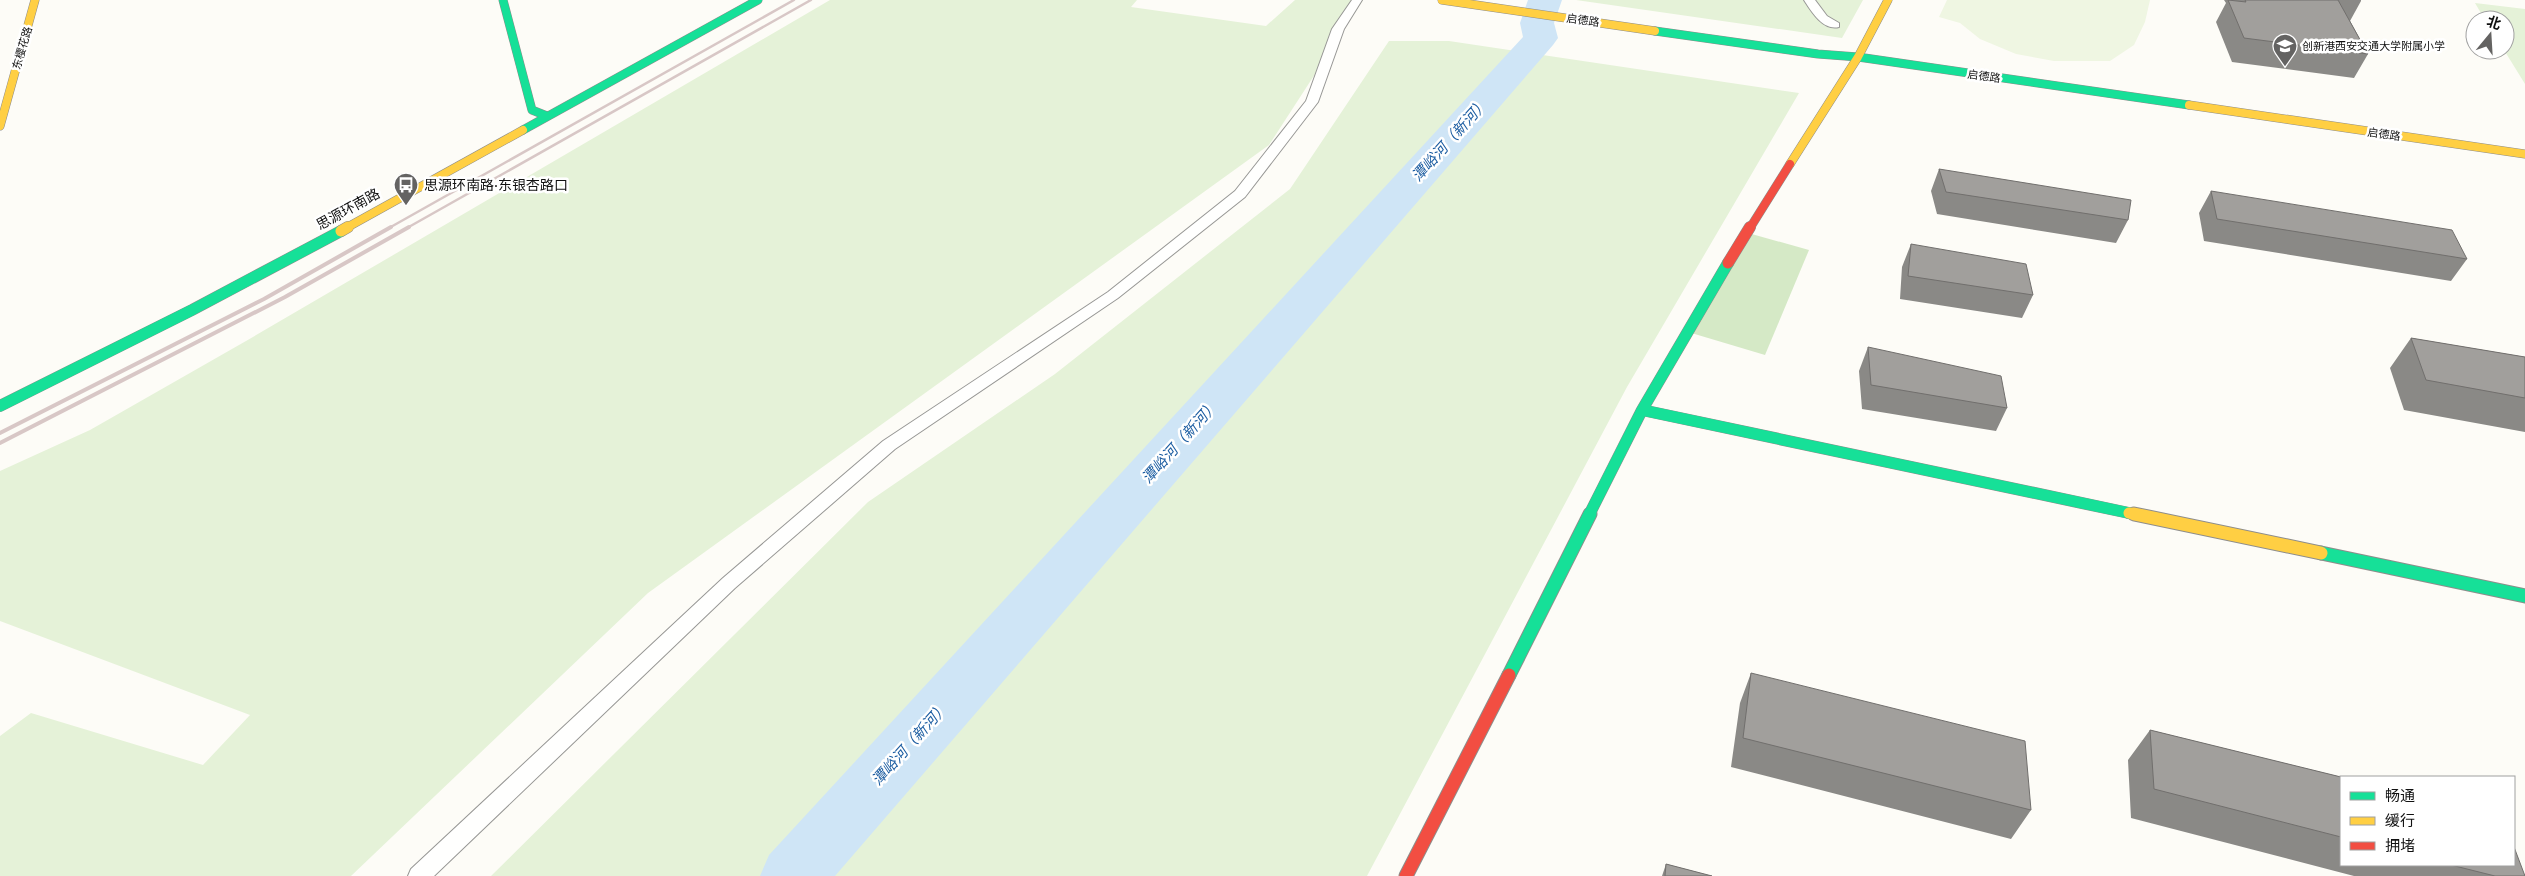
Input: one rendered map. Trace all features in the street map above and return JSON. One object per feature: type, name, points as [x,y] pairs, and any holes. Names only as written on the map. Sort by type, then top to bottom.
[{"type":"street","name":"东樱花路","points":[[0,126],[35,0]]},
{"type":"street","points":[[503,0],[528,112]]},
{"type":"street","points":[[638,53],[736,0]]},
{"type":"street","name":"思源环南路","points":[[0,406],[127,345],[228,293],[758,0]]},
{"type":"street","name":"启德路","points":[[1442,0],[1818,54],[1858,57],[2525,154]]},
{"type":"street","points":[[1406,876],[1502,690],[1642,410],[1743,237],[1858,57],[1888,0]]},
{"type":"street","points":[[528,112],[548,101]]},
{"type":"street","points":[[528,112],[547,116]]},
{"type":"street","points":[[1642,410],[2525,596]]},
{"type":"lane","points":[[419,876],[729,582],[889,445],[1113,295],[1240,194],[1312,102],[1338,30],[1357,0]]},
{"type":"lane","points":[[1809,0],[1823,18],[1835,25]]},
{"type":"green space","points":[[830,0],[1137,0],[1131,7],[1266,26],[1295,0],[1363,0],[1269,145],[648,593],[351,876],[0,876],[0,736],[31,713],[203,765],[250,715],[0,621],[0,471],[90,430]]},
{"type":"green space","points":[[1576,0],[1863,0],[1842,38]]},
{"type":"green space","points":[[1947,0],[2150,0],[2145,22],[2134,45],[2110,61],[2054,61],[2016,54],[1980,39],[1960,23],[1939,17]]},
{"type":"green space","points":[[2475,3],[2525,9],[2525,84],[2510,60],[2515,60],[2515,10],[2479,10]]},
{"type":"green space","points":[[1389,41],[1449,41],[1799,93],[1627,387],[1367,876],[491,876],[868,502],[1055,374],[1290,189]]},
{"type":"green space","points":[[1741,231],[1809,250],[1765,355],[1688,332]]},
{"type":"building","points":[[2228,0],[2246,2],[2245,0],[2338,0],[2368,54],[2244,38]]},
{"type":"building","points":[[1939,169],[2131,200],[2128,220],[1946,192]]},
{"type":"building","points":[[2211,191],[2452,230],[2467,259],[2217,219]]},
{"type":"building","points":[[1911,244],[2026,264],[2033,295],[1908,276]]},
{"type":"building","points":[[2411,338],[2525,357],[2525,398],[2426,380]]},
{"type":"building","points":[[1868,347],[2001,376],[2007,408],[1871,385]]},
{"type":"building","points":[[1751,673],[2025,741],[2031,810],[1743,738]]},
{"type":"building","points":[[2150,730],[2340,777],[2340,837],[2154,789]]},
{"type":"building","points":[[2515,850],[2525,876],[2495,876],[2455,866],[2515,866]]},
{"type":"building","points":[[1666,864],[1712,876],[1665,876]]},
{"type":"waterway","name":"潭峪河（新河）","points":[[793,876],[1541,38],[1537,23],[1545,0]]},
{"type":"railway","points":[[389,228],[794,0]]},
{"type":"railway","points":[[407,228],[811,0]]},
{"type":"railway","points":[[0,433],[264,299],[391,227]]},
{"type":"railway","points":[[0,443],[285,297],[409,227]]},
{"type":"traffic: fast","points":[[503,0],[532,110],[547,116]]},
{"type":"traffic: fast","points":[[523,130],[758,0]]},
{"type":"traffic: fast","points":[[1655,31],[1818,54],[1858,57],[2189,105]]},
{"type":"traffic: fast","points":[[0,406],[192,310],[341,231]]},
{"type":"traffic: fast","points":[[1509,675],[1642,410],[1728,263]]},
{"type":"traffic: fast","points":[[1642,410],[2129,513]]},
{"type":"traffic: fast","points":[[2321,553],[2525,596]]},
{"type":"traffic: slow","points":[[0,126],[35,0]]},
{"type":"traffic: slow","points":[[1442,0],[1655,31]]},
{"type":"traffic: slow","points":[[1790,164],[1858,57],[1888,0]]},
{"type":"traffic: slow","points":[[2189,105],[2525,154]]},
{"type":"traffic: slow","points":[[341,231],[523,130]]},
{"type":"traffic: slow","points":[[2129,513],[2321,553]]},
{"type":"traffic: jam","points":[[1728,263],[1790,164]]},
{"type":"traffic: jam","points":[[1406,876],[1509,675]]},
{"type":"place","name":"创新港西安交通大学附属小学","points":[[2285,67]]},
{"type":"place","name":"思源环南路·东银杏路口","points":[[406,206]]}]
